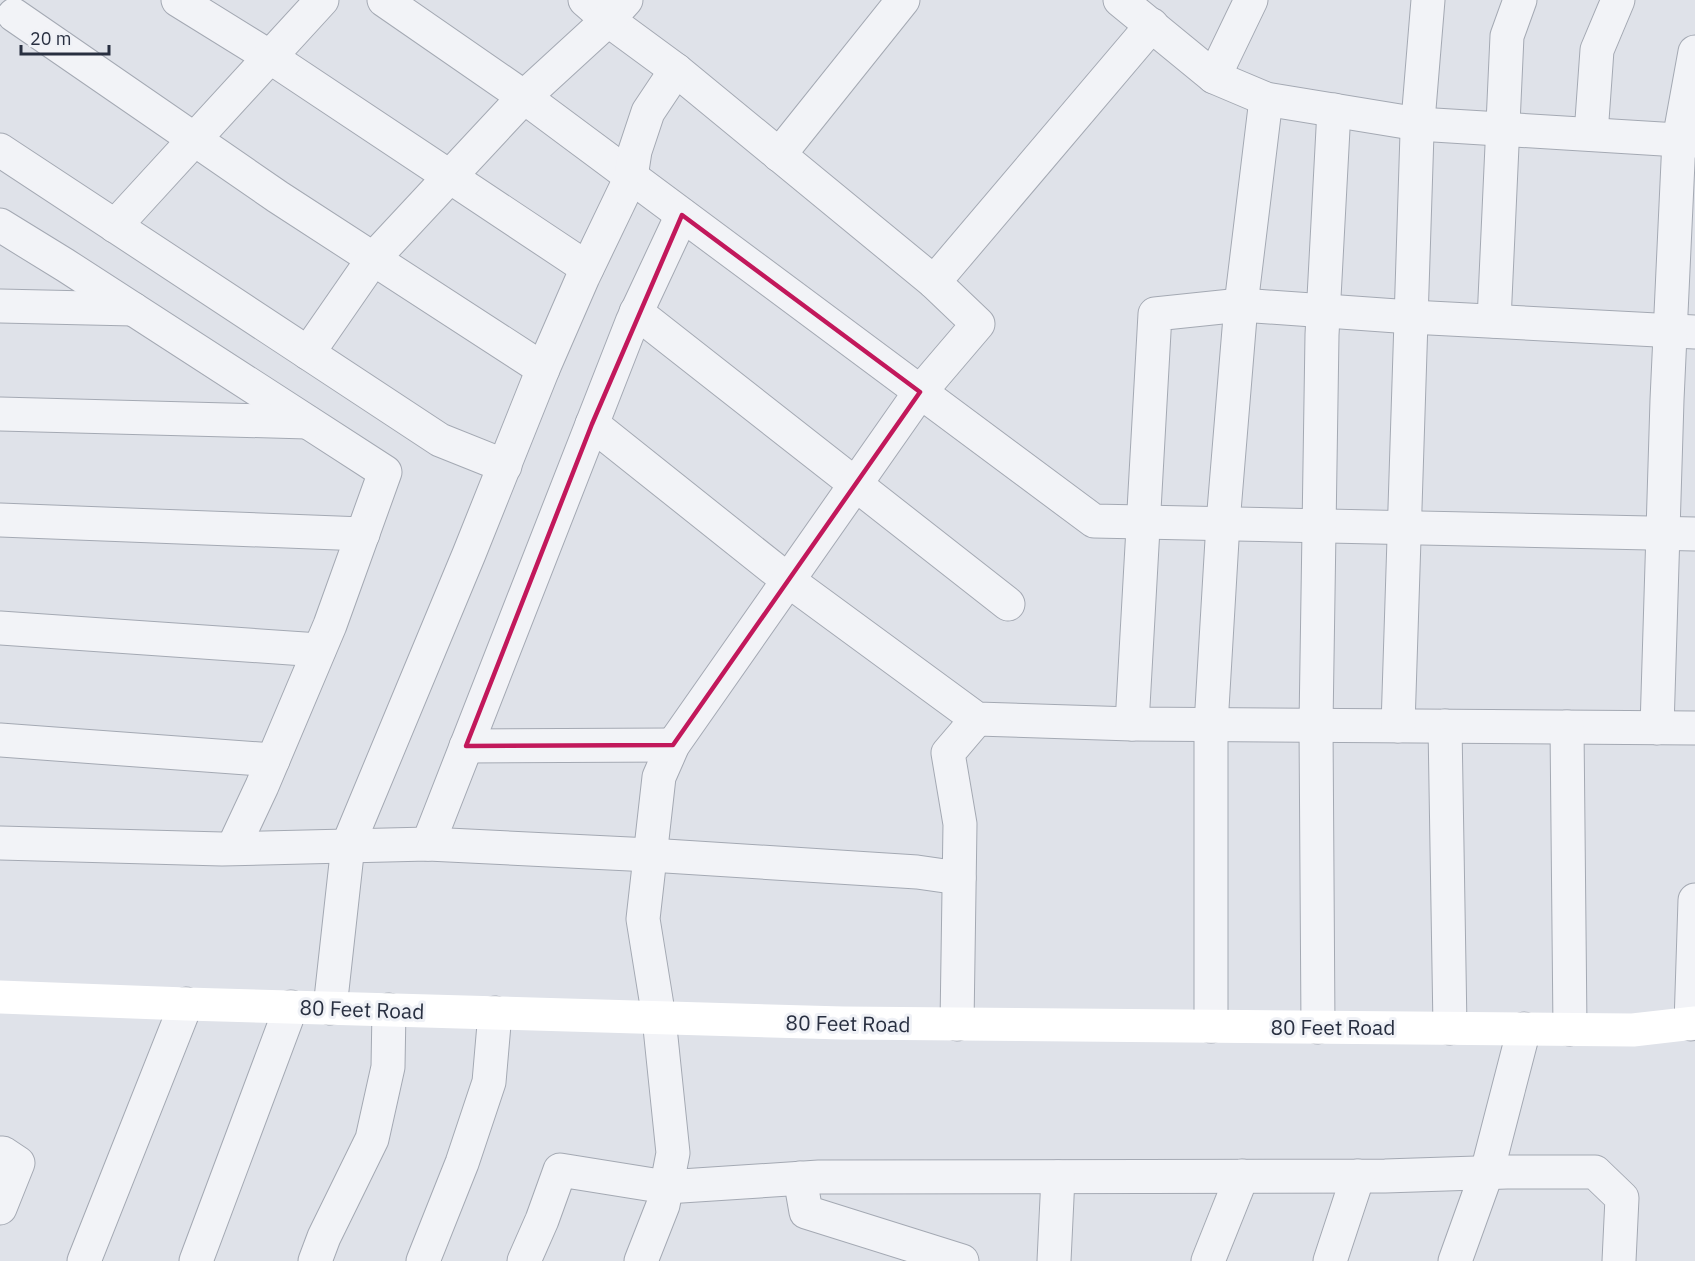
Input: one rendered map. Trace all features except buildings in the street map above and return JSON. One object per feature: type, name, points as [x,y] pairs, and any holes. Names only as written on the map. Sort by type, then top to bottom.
[{"type":"main road","name":"80 Feet Road","points":[[0,997],[843,1023],[1634,1030],[1693,1023]]},
{"type":"street","points":[[178,0],[270,57],[587,268]]},
{"type":"street","points":[[115,226],[322,0]]},
{"type":"street","points":[[384,0],[524,97],[1094,521],[1679,533]]},
{"type":"street","points":[[779,155],[903,0]]},
{"type":"street","points":[[1120,0],[1214,77],[1266,99],[1418,124],[1687,140]]},
{"type":"street","points":[[1214,77],[1251,0]]},
{"type":"street","points":[[1398,726],[1418,124],[1428,0]]},
{"type":"street","points":[[1494,321],[1507,36],[1520,0]]},
{"type":"street","points":[[1591,134],[1597,50],[1618,0]]},
{"type":"street","points":[[308,353],[373,259],[606,7],[676,70],[934,282],[978,324],[920,392],[673,746],[659,777],[643,918],[659,1018],[673,1153],[663,1205],[641,1261]]},
{"type":"street","points":[[13,15],[278,197],[543,369]]},
{"type":"street","points":[[934,282],[1152,25]]},
{"type":"street","points":[[1658,728],[1679,533],[1687,140],[1695,51]]},
{"type":"street","points":[[330,1008],[348,845],[543,369],[587,268],[631,177],[634,151],[648,112],[676,70]]},
{"type":"street","points":[[1210,1026],[1211,725],[1223,523],[1241,305],[1266,99]]},
{"type":"street","points":[[1318,1027],[1316,725],[1319,525],[1323,310],[1334,110]]},
{"type":"street","points":[[0,150],[440,440],[505,466]]},
{"type":"street","points":[[428,844],[636,312],[682,215]]},
{"type":"street","points":[[0,225],[385,472],[319,650],[233,848]]},
{"type":"street","points":[[1132,724],[1155,314],[1241,305],[1411,317],[1683,331]]},
{"type":"street","points":[[0,306],[133,309]]},
{"type":"street","points":[[636,312],[1008,604]]},
{"type":"street","points":[[0,414],[307,422]]},
{"type":"street","points":[[592,424],[789,580],[977,719],[1211,725],[1695,728]]},
{"type":"street","points":[[0,520],[363,534]]},
{"type":"street","points":[[0,628],[319,650]]},
{"type":"street","points":[[957,1024],[960,824],[948,753],[977,719]]},
{"type":"street","points":[[1445,726],[1450,1028]]},
{"type":"street","points":[[1567,727],[1570,1029]]},
{"type":"street","points":[[0,740],[273,760]]},
{"type":"street","points":[[466,746],[673,746]]},
{"type":"street","points":[[0,843],[233,848],[428,844],[917,872],[959,878]]},
{"type":"street","points":[[1693,1023],[1695,900]]},
{"type":"street","points":[[84,1261],[186,1004]]},
{"type":"street","points":[[196,1261],[291,1007]]},
{"type":"street","points":[[315,1261],[324,1237],[372,1139],[388,1067],[389,1010]]},
{"type":"street","points":[[423,1261],[462,1163],[489,1082],[495,1013]]},
{"type":"street","points":[[1455,1261],[1487,1172],[1524,1029]]},
{"type":"street","points":[[0,1153],[18,1163],[0,1208]]},
{"type":"street","points":[[524,1261],[560,1170],[666,1187],[819,1177],[1358,1176],[1487,1172],[1595,1172],[1622,1198],[1618,1261]]},
{"type":"street","points":[[1208,1261],[1242,1176]]},
{"type":"street","points":[[1330,1261],[1358,1176]]},
{"type":"street","points":[[1054,1261],[1058,1177]]},
{"type":"street","points":[[800,1178],[806,1212],[916,1254],[962,1261]]},
{"type":"highlighted area","points":[[682,215],[920,392],[673,745],[466,746],[592,424]]}]
